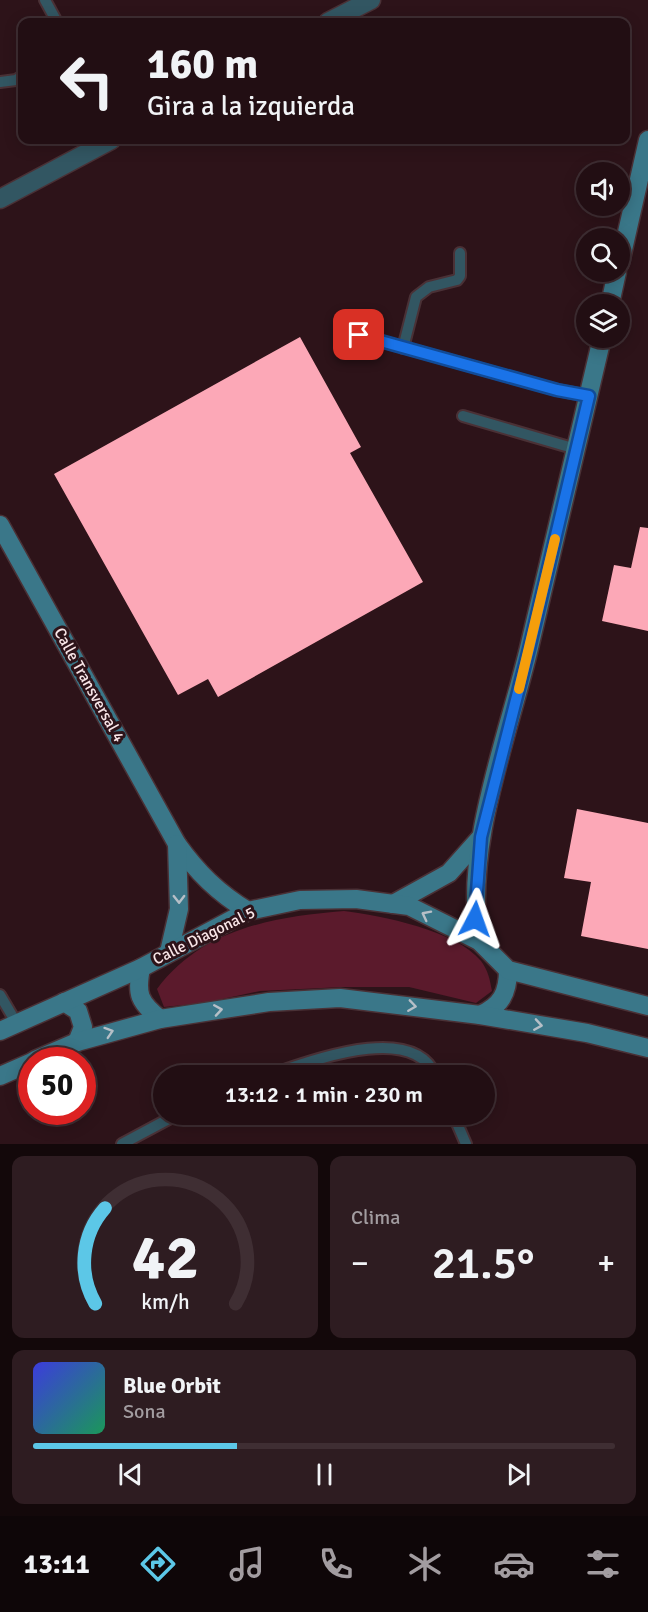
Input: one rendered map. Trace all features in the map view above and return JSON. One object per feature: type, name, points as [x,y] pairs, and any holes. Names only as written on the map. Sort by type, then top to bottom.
[{"type":"main road","points":[[628,228],[648,140]]},
{"type":"main road","points":[[479,941],[475,919],[481,837],[529,649],[600,348]]},
{"type":"main road","name":"Calle Transversal 4","points":[[0,525],[177,844],[195,869],[222,896],[248,911]]},
{"type":"main road","points":[[393,904],[449,873],[481,837]]},
{"type":"main road","name":"Calle Transversal 4","points":[[169,952],[179,909],[177,844]]},
{"type":"main road","name":"Calle Diagonal 5","points":[[0,1031],[141,968],[248,911],[300,900],[356,899],[409,906],[479,941],[508,970]]},
{"type":"main road","points":[[141,968],[138,987],[145,1007],[160,1019]]},
{"type":"main road","points":[[480,1015],[494,1009],[503,998],[508,985],[508,970],[648,1006]]},
{"type":"main road","points":[[65,1047],[160,1019],[269,1002],[340,998],[480,1015],[587,1033],[648,1048]]},
{"type":"main road","points":[[64,1002],[78,1011],[83,1027],[77,1042]]},
{"type":"main road","points":[[0,1076],[18,1068]]},
{"type":"street","points":[[336,18],[371,0]]},
{"type":"street","points":[[0,199],[103,144]]},
{"type":"lane","points":[[45,0],[55,18]]},
{"type":"lane","points":[[0,82],[18,78]]},
{"type":"lane","points":[[403,348],[416,297],[429,287],[457,280],[460,276],[460,253]]},
{"type":"lane","points":[[359,335],[589,396]]},
{"type":"lane","points":[[463,416],[576,449]]},
{"type":"lane","points":[[0,995],[17,1023]]},
{"type":"lane","points":[[300,1065],[341,1052],[392,1048],[415,1052],[426,1059],[430,1065]]},
{"type":"lane","points":[[122,1144],[157,1125]]},
{"type":"lane","points":[[458,1125],[466,1144]]},
{"type":"shaded area","points":[[344,911],[417,926],[454,941],[481,961],[487,972],[492,991],[476,1003],[409,987],[260,991],[204,1003],[164,1007],[157,989],[195,952],[217,940],[265,922]]},
{"type":"building","points":[[300,337],[361,447],[350,453],[423,582],[218,697],[208,679],[178,695],[54,474]]},
{"type":"building","points":[[640,527],[648,528],[648,631],[602,621],[614,565],[631,568]]},
{"type":"building","points":[[577,809],[648,823],[648,949],[581,936],[591,882],[564,878]]},
{"type":"slow traffic","points":[[519,689],[555,539]]},
{"type":"route","points":[[359,335],[557,390],[589,396],[529,649],[481,837],[475,919]]}]
